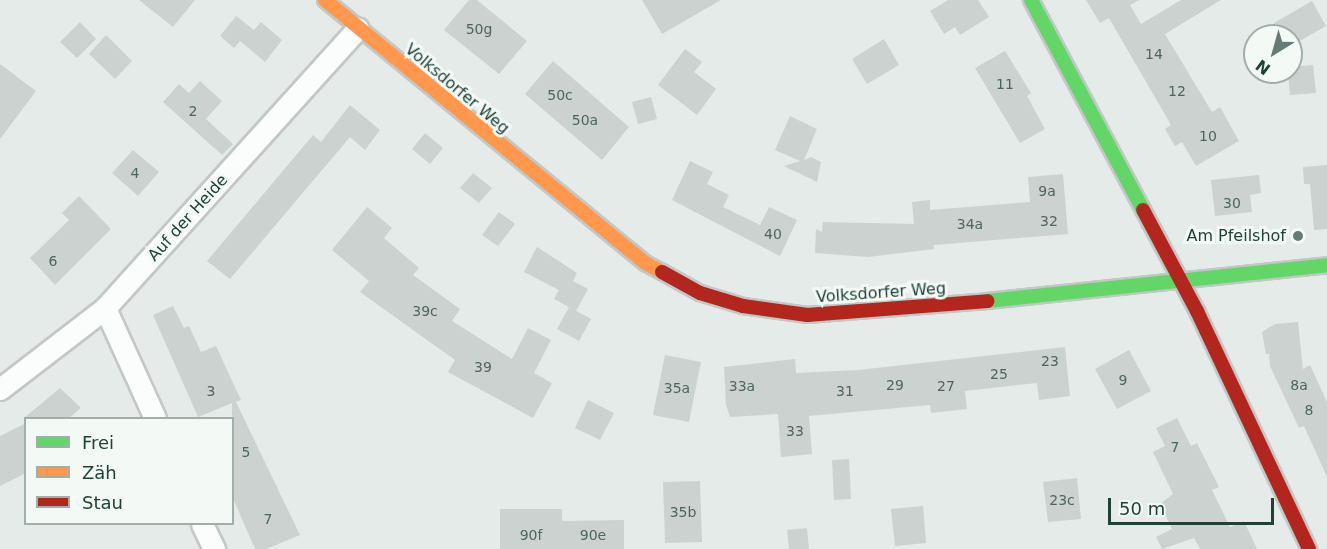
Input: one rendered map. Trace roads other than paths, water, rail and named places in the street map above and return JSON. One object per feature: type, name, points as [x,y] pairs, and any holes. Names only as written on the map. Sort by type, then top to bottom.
[{"type":"street","name":"Volksdorfer Weg","points":[[325,0],[630,252],[662,274],[711,296],[773,311],[837,315],[1327,265]]},
{"type":"street","points":[[1031,0],[1181,280],[1309,549]]},
{"type":"street","name":"Auf der Heide","points":[[0,389],[105,309],[358,28]]},
{"type":"street","points":[[105,309],[155,417]]},
{"type":"street","points":[[202,525],[214,549]]},
{"type":"place","name":"Am Pfeilshof","points":[[1298,236]]}]
